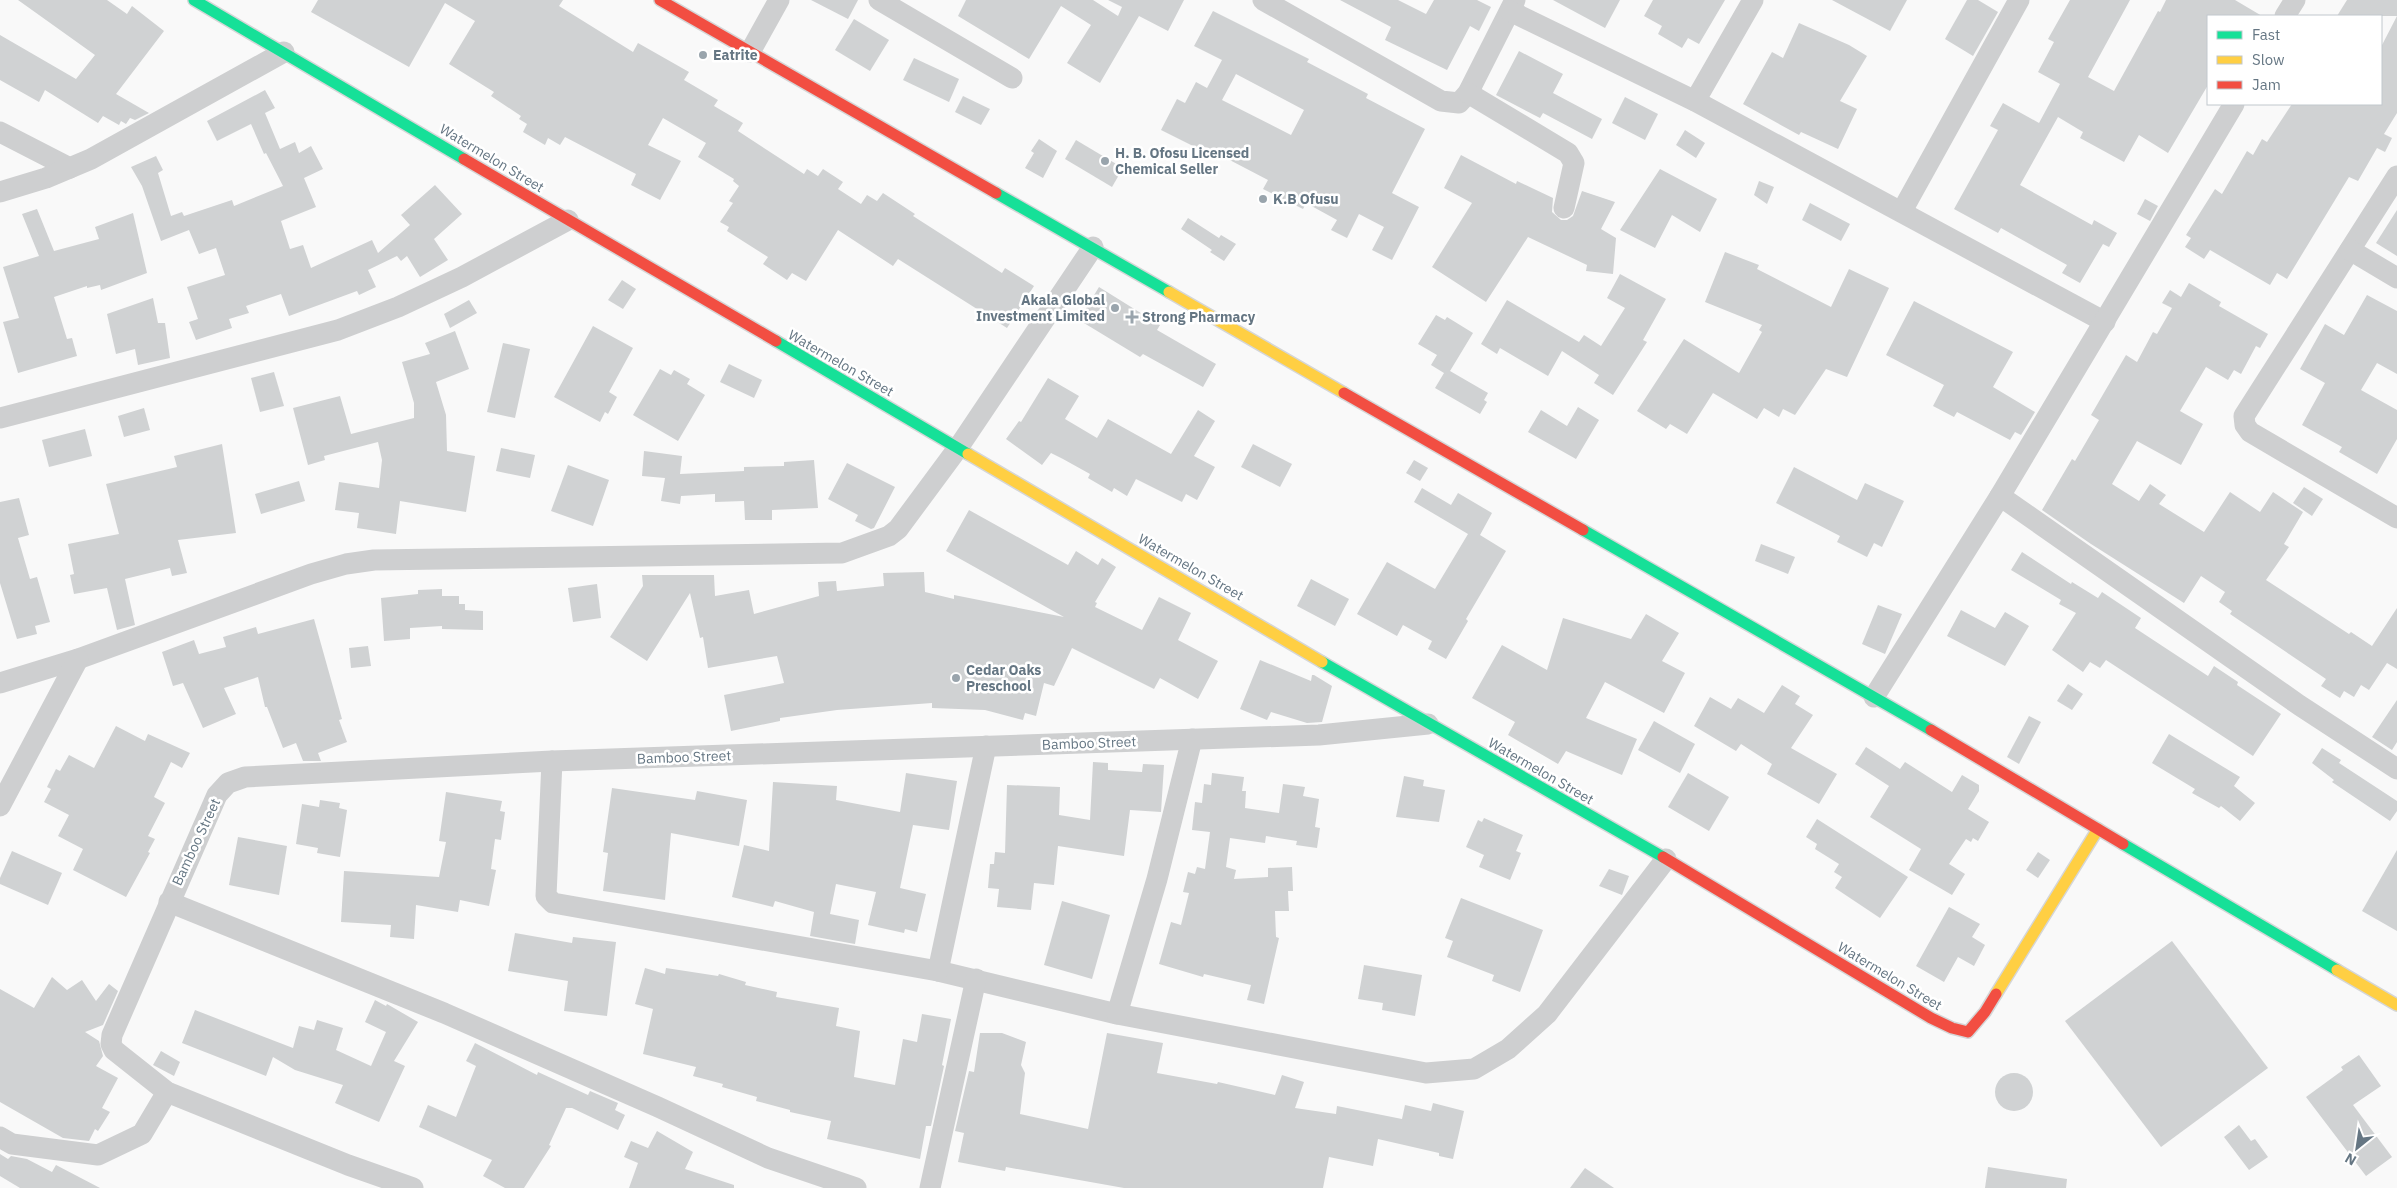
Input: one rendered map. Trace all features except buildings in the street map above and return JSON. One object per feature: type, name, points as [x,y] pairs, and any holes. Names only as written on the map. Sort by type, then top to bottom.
[{"type":"street","name":"Watermelon Street","points":[[194,0],[1428,724],[1666,859],[1931,1018],[1952,1028],[1968,1032],[1985,1012],[2098,829]]},
{"type":"street","points":[[660,0],[1874,697],[2397,1005]]},
{"type":"street","points":[[750,52],[779,0]]},
{"type":"street","points":[[879,0],[1012,78]]},
{"type":"street","points":[[1263,0],[1441,100],[1459,103],[1468,93],[1513,5],[1902,211],[2105,322]]},
{"type":"street","points":[[1695,102],[1753,0]]},
{"type":"street","points":[[1902,211],[2019,0]]},
{"type":"street","points":[[2286,15],[2295,0]]},
{"type":"street","points":[[0,192],[70,168],[284,52]]},
{"type":"street","points":[[1468,93],[1568,153],[1574,163],[1564,208]]},
{"type":"street","points":[[1874,697],[2000,496],[2233,105]]},
{"type":"street","points":[[0,132],[70,168]]},
{"type":"street","points":[[2397,176],[2244,416],[2245,425],[2250,432],[2397,518]]},
{"type":"street","points":[[0,418],[338,330],[398,306],[462,277],[568,220]]},
{"type":"street","points":[[0,683],[78,659],[311,574],[346,564],[374,560],[842,553],[889,536],[898,529],[958,448],[1093,247]]},
{"type":"street","points":[[2350,250],[2397,278]]},
{"type":"street","points":[[2000,496],[2299,705],[2397,769]]},
{"type":"street","points":[[0,806],[78,659]]},
{"type":"street","name":"Bamboo Street","points":[[167,1092],[114,1050],[111,1044],[112,1035],[217,795],[228,783],[245,777],[552,761],[1319,735],[1428,724]]},
{"type":"street","points":[[1117,1014],[1157,879],[1192,739]]},
{"type":"street","points":[[938,971],[986,746]]},
{"type":"street","points":[[552,761],[546,896],[553,903],[938,971],[1117,1014],[1426,1073],[1474,1069],[1508,1049],[1547,1014],[1666,859]]},
{"type":"street","points":[[169,902],[444,1013],[658,1107],[768,1158],[856,1188]]},
{"type":"street","points":[[930,1188],[976,979]]},
{"type":"street","points":[[0,1137],[12,1144],[98,1155],[142,1134],[167,1092],[348,1166],[413,1188]]},
{"type":"traffic: fast","points":[[194,0],[464,159]]},
{"type":"traffic: fast","points":[[996,193],[1169,292]]},
{"type":"traffic: fast","points":[[776,341],[968,454]]},
{"type":"traffic: fast","points":[[1583,530],[1931,730]]},
{"type":"traffic: fast","points":[[1322,662],[1663,857]]},
{"type":"traffic: fast","points":[[2123,844],[2337,970]]},
{"type":"traffic: slow","points":[[1169,292],[1344,393]]},
{"type":"traffic: slow","points":[[968,454],[1322,662]]},
{"type":"traffic: slow","points":[[1996,994],[2098,829]]},
{"type":"traffic: slow","points":[[2337,970],[2397,1005]]},
{"type":"traffic: jam","points":[[660,0],[996,193]]},
{"type":"traffic: jam","points":[[464,159],[776,341]]},
{"type":"traffic: jam","points":[[1344,393],[1583,530]]},
{"type":"traffic: jam","points":[[1931,730],[2123,844]]},
{"type":"traffic: jam","points":[[1663,857],[1931,1018],[1952,1028],[1968,1032],[1985,1012],[1996,994]]},
{"type":"place","name":"Eatrite","points":[[703,55]]},
{"type":"place","name":"H. B. Ofosu Licensed Chemical Seller","points":[[1105,161]]},
{"type":"place","name":"K.B Ofusu","points":[[1263,199]]},
{"type":"place","name":"Akala Global Investment Limited","points":[[1115,308]]},
{"type":"place","name":"Strong Pharmacy","points":[[1132,317]]},
{"type":"place","name":"Cedar Oaks Preschool","points":[[956,678]]}]
